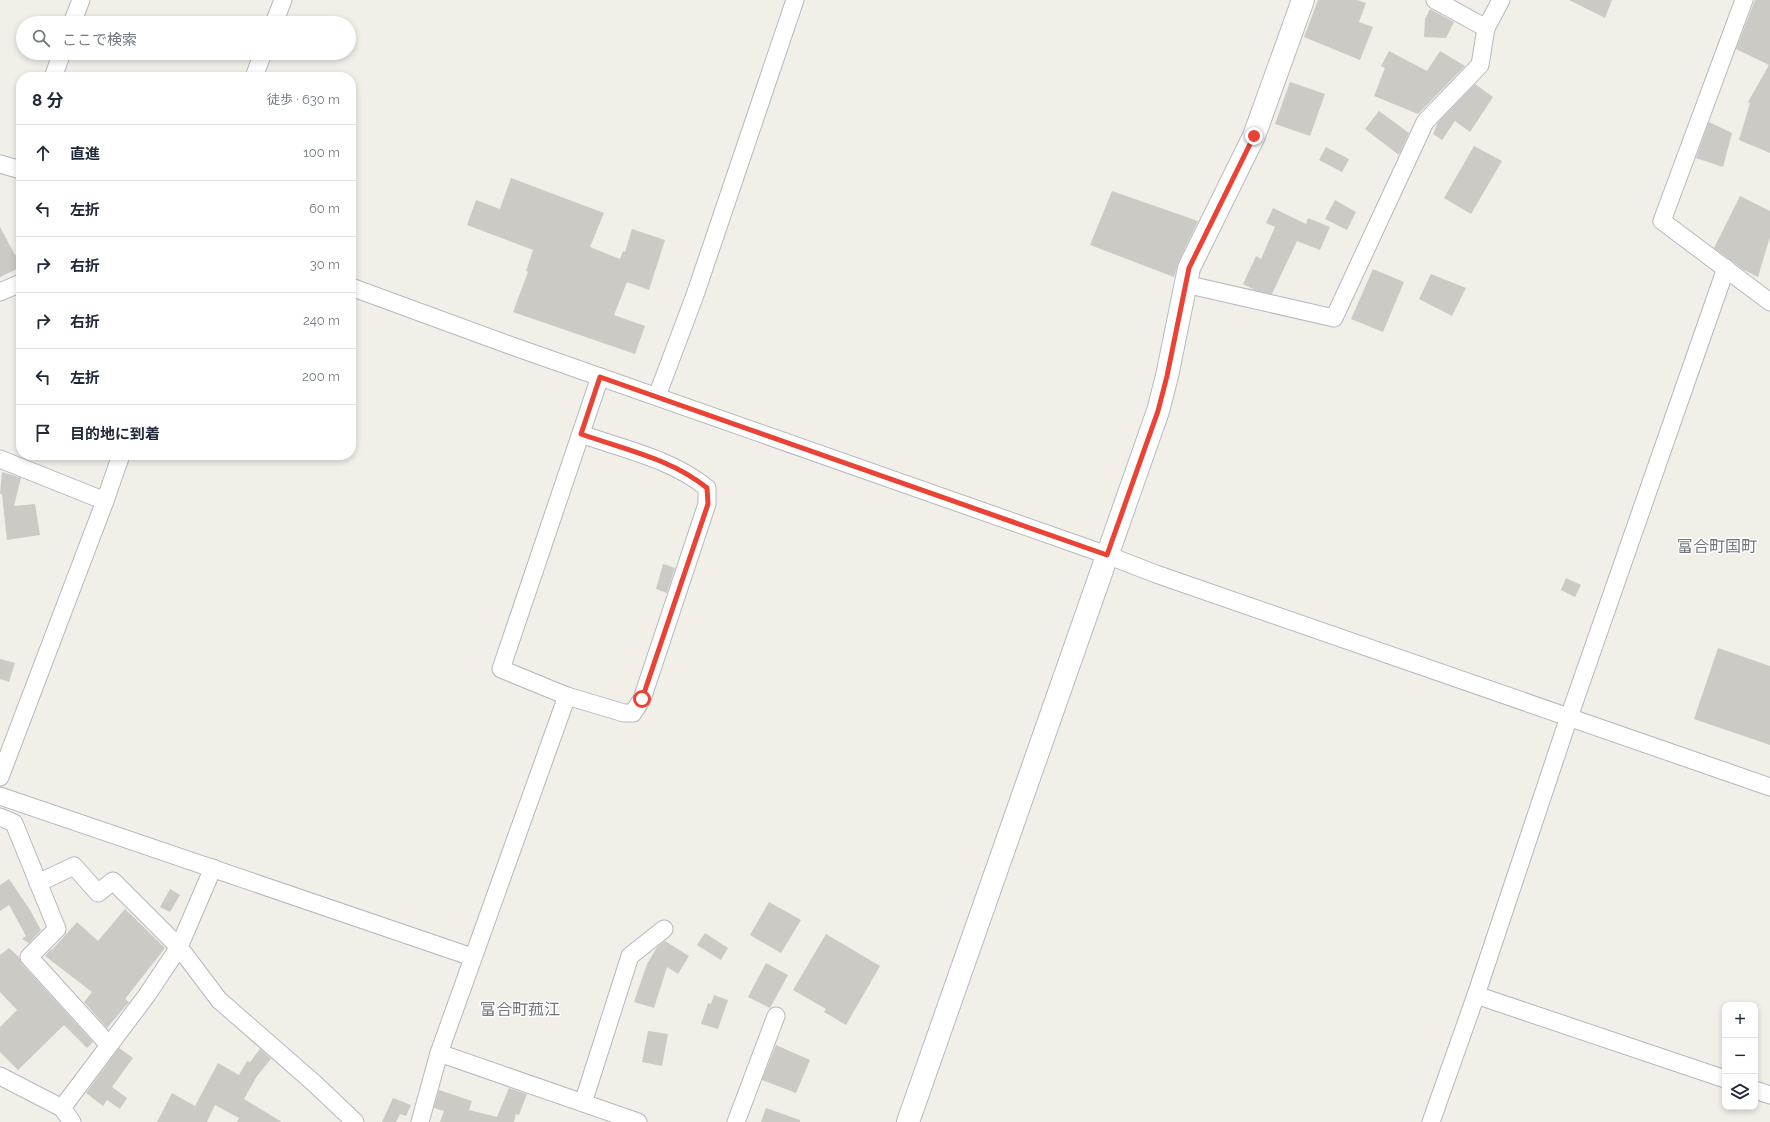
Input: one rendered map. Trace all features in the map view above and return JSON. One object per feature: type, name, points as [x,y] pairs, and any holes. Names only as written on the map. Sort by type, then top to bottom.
[{"type":"street","points":[[75,16],[81,0]]},
{"type":"street","points":[[276,16],[282,0]]},
{"type":"street","points":[[657,396],[694,295],[795,0]]},
{"type":"street","points":[[908,1122],[1158,411],[1167,376],[1189,268],[1254,136],[1303,0]]},
{"type":"street","points":[[1435,0],[1486,28]]},
{"type":"street","points":[[1185,284],[1334,318],[1425,122],[1480,64],[1486,28],[1501,0]]},
{"type":"street","points":[[1744,0],[1662,221],[1770,302]]},
{"type":"street","points":[[55,72],[59,60]]},
{"type":"street","points":[[256,72],[260,60]]},
{"type":"street","points":[[0,164],[16,167]]},
{"type":"street","points":[[1431,1122],[1726,268]]},
{"type":"street","points":[[0,292],[16,284]]},
{"type":"street","points":[[356,289],[600,377],[1107,555],[1156,574],[1770,787]]},
{"type":"street","points":[[581,434],[664,463],[694,477],[707,488],[708,504],[637,708],[633,713],[624,714],[567,696],[502,669],[600,377]]},
{"type":"street","points":[[0,459],[105,501]]},
{"type":"street","points":[[0,777],[119,460]]},
{"type":"street","points":[[420,1122],[439,1053],[472,957],[567,696]]},
{"type":"street","points":[[0,796],[472,957]]},
{"type":"street","points":[[0,817],[14,823],[57,929],[29,958],[109,1045]]},
{"type":"street","points":[[38,882],[74,866],[98,893],[113,881],[179,947],[219,1000],[314,1083],[354,1122]]},
{"type":"street","points":[[62,1108],[147,995],[179,947],[213,868]]},
{"type":"street","points":[[583,1103],[630,956],[664,929]]},
{"type":"street","points":[[1476,995],[1722,1078]]},
{"type":"street","points":[[736,1122],[776,1016]]},
{"type":"street","points":[[439,1053],[633,1121]]},
{"type":"street","points":[[0,1076],[62,1108],[72,1122]]},
{"type":"street","points":[[1758,1091],[1770,1095]]},
{"type":"building","points":[[1318,0],[1357,0],[1366,3],[1359,22],[1373,27],[1360,60],[1304,37]]},
{"type":"building","points":[[1569,0],[1612,0],[1605,18]]},
{"type":"building","points":[[1755,0],[1770,0],[1770,153],[1739,140],[1750,103],[1748,102],[1769,65],[1736,49]]},
{"type":"building","points":[[1430,9],[1454,22],[1446,38],[1424,37],[1425,19]]},
{"type":"building","points":[[1389,51],[1427,71],[1440,51],[1465,66],[1418,114],[1374,96],[1385,68],[1381,66]]},
{"type":"building","points":[[1290,82],[1325,94],[1310,136],[1275,124]]},
{"type":"building","points":[[1475,84],[1493,97],[1470,132],[1455,121],[1442,140],[1433,134],[1438,122]]},
{"type":"building","points":[[1379,111],[1409,133],[1399,155],[1365,129]]},
{"type":"building","points":[[1709,122],[1732,133],[1723,167],[1696,158]]},
{"type":"building","points":[[1474,146],[1502,161],[1471,214],[1444,198]]},
{"type":"building","points":[[1326,147],[1349,159],[1342,172],[1319,160]]},
{"type":"building","points":[[511,178],[604,213],[590,247],[620,259],[623,251],[625,252],[632,229],[665,240],[649,290],[627,282],[614,315],[645,326],[635,354],[513,312],[528,272],[526,271],[533,250],[467,225],[476,200],[500,209]]},
{"type":"building","points":[[1112,191],[1198,221],[1178,263],[1174,277],[1090,245]]},
{"type":"building","points":[[1740,196],[1770,211],[1770,237],[1758,277],[1744,270],[1714,248]]},
{"type":"building","points":[[1335,200],[1356,212],[1347,230],[1325,219]]},
{"type":"building","points":[[1273,208],[1306,224],[1308,218],[1330,227],[1320,250],[1297,241],[1272,294],[1255,290],[1243,284],[1256,256],[1261,259],[1275,227],[1266,223]]},
{"type":"building","points":[[0,227],[16,255],[16,269],[0,277]]},
{"type":"building","points":[[1373,269],[1404,282],[1383,332],[1351,319]]},
{"type":"building","points":[[1431,274],[1466,288],[1452,316],[1419,299]]},
{"type":"building","points":[[2,472],[21,478],[14,506],[35,504],[40,535],[7,540],[2,494],[0,494]]},
{"type":"building","points":[[663,564],[675,568],[667,593],[656,589]]},
{"type":"building","points":[[1566,578],[1581,585],[1575,597],[1561,590]]},
{"type":"building","points":[[1718,648],[1770,666],[1770,745],[1694,719]]},
{"type":"building","points":[[0,659],[15,663],[9,682],[0,679]]},
{"type":"building","points":[[9,879],[30,910],[41,930],[29,943],[22,939],[26,936],[9,905],[0,911],[0,885]]},
{"type":"building","points":[[170,889],[180,895],[170,912],[160,907]]},
{"type":"building","points":[[769,902],[801,920],[781,953],[750,935]]},
{"type":"building","points":[[125,909],[165,948],[125,999],[129,1002],[107,1028],[84,1002],[92,992],[45,956],[77,922],[98,941]]},
{"type":"building","points":[[705,933],[728,948],[721,960],[697,945]]},
{"type":"building","points":[[826,934],[880,966],[846,1025],[824,1012],[826,1009],[793,990]]},
{"type":"building","points":[[665,941],[689,956],[678,974],[667,967],[654,1008],[634,1002],[647,964],[657,947]]},
{"type":"building","points":[[9,948],[19,957],[22,964],[93,1042],[87,1048],[64,1025],[18,1070],[0,1052],[0,1027],[17,1010],[0,992],[0,955]]},
{"type":"building","points":[[766,963],[788,975],[770,1008],[748,997]]},
{"type":"building","points":[[714,995],[728,1000],[718,1029],[701,1024],[708,1003],[711,1004]]},
{"type":"building","points":[[648,1031],[668,1034],[662,1066],[642,1062]]},
{"type":"building","points":[[776,1045],[810,1060],[796,1093],[762,1080]]},
{"type":"building","points":[[119,1048],[133,1058],[112,1087],[127,1098],[120,1109],[107,1100],[103,1106],[86,1093]]},
{"type":"building","points":[[260,1049],[271,1059],[257,1076],[244,1099],[282,1122],[237,1122],[239,1118],[215,1105],[207,1122],[157,1122],[172,1093],[195,1106],[218,1063],[239,1075],[247,1061],[250,1062]]},
{"type":"building","points":[[509,1088],[527,1094],[519,1115],[516,1114],[514,1122],[440,1122],[444,1111],[434,1108],[439,1090],[472,1101],[469,1110],[497,1117]]},
{"type":"building","points":[[393,1098],[411,1105],[406,1116],[400,1114],[396,1122],[382,1122]]},
{"type":"building","points":[[766,1108],[800,1120],[800,1122],[761,1122]]},
{"type":"district","name":"富合町国町","points":[[1717,546]]},
{"type":"district","name":"富合町菰江","points":[[520,1009]]},
{"type":"route","points":[[642,699],[708,504],[707,488],[694,477],[664,463],[581,434],[600,377],[1107,555],[1158,411],[1167,376],[1189,268],[1254,136]]}]
